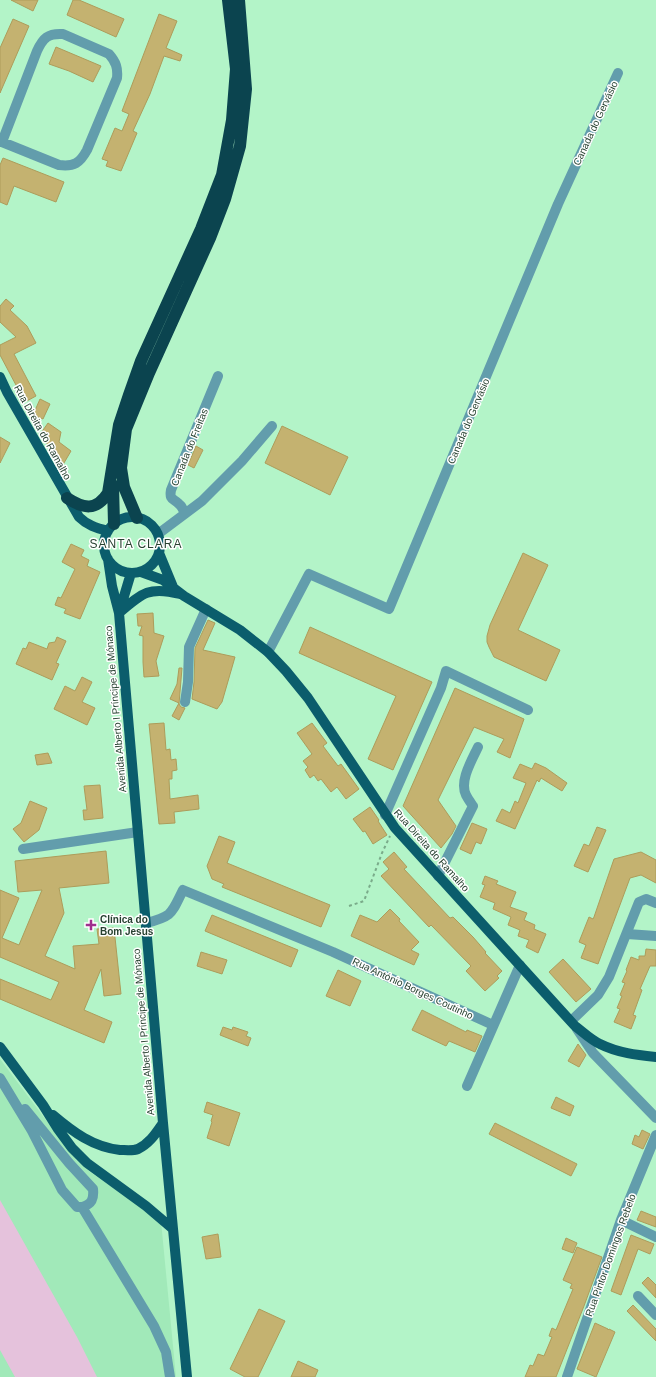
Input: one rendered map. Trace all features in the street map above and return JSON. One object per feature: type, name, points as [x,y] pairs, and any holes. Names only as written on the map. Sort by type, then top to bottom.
[{"type":"highway","points":[[224,0],[230,20]]},
{"type":"highway","points":[[67,498],[81,506],[92,506],[99,504],[104,500],[108,493],[113,470],[119,425],[128,396],[141,361],[201,229],[222,175],[232,120],[236,69],[228,0]]},
{"type":"highway","points":[[137,518],[124,487],[121,468],[126,429],[149,373],[210,238],[225,199],[240,146],[246,89],[239,0]]},
{"type":"highway","points":[[111,528],[113,470]]},
{"type":"main road","name":"Rua Direita do Ramalho","points":[[0,377],[7,392],[79,517],[84,522],[94,527],[111,528]]},
{"type":"main road","points":[[137,518],[146,521],[153,526],[158,534],[160,544],[159,554],[153,565],[136,573],[122,572],[108,559],[104,550],[105,540],[111,528],[121,520],[137,518]]},
{"type":"main road","name":"Rua Direita do Ramalho","points":[[159,554],[173,587]]},
{"type":"main road","name":"Avenida Alberto I Príncipe de Mónaco","points":[[108,559],[112,586],[119,613],[163,1122],[187,1377]]},
{"type":"main road","name":"Rua Direita do Ramalho","points":[[136,573],[163,580],[184,596],[240,630],[268,652],[308,698],[394,828],[573,1023]]},
{"type":"main road","name":"Avenida Alberto I Príncipe de Mónaco","points":[[119,613],[136,573]]},
{"type":"main road","points":[[119,613],[138,597],[149,592],[166,591],[184,596]]},
{"type":"main road","points":[[573,1023],[600,1044],[618,1051],[638,1056],[656,1057]]},
{"type":"main road","points":[[0,1047],[43,1105],[58,1130],[72,1148],[87,1163],[146,1206],[173,1229]]},
{"type":"main road","points":[[43,1105],[79,1136],[102,1146],[114,1149],[136,1149],[148,1143],[163,1122]]},
{"type":"street","points":[[63,34],[109,54],[114,59],[118,69],[117,78],[87,150],[82,159],[74,165],[59,165],[1,142],[37,51],[41,42],[48,36],[63,34]]},
{"type":"street","name":"Canada do Gervásio","points":[[268,652],[308,574],[389,609],[558,204],[618,73]]},
{"type":"street","name":"Canada do Freitas","points":[[185,513],[179,503],[172,500],[170,495],[218,376]]},
{"type":"street","points":[[158,534],[202,501],[242,461],[272,426]]},
{"type":"street","points":[[185,702],[188,682],[188,646],[206,609]]},
{"type":"street","points":[[385,815],[441,688],[446,671],[528,710]]},
{"type":"street","points":[[438,876],[473,806],[466,796],[465,783],[466,776],[478,747]]},
{"type":"street","points":[[23,849],[138,832]]},
{"type":"street","name":"Rua António Borges Coutinho","points":[[146,923],[167,916],[173,911],[183,890],[333,952],[493,1025]]},
{"type":"street","points":[[573,1023],[598,995],[609,977],[640,902],[646,899],[656,903]]},
{"type":"street","points":[[628,934],[656,936]]},
{"type":"street","points":[[467,1086],[520,965]]},
{"type":"street","name":"Rua Direita do Ramalho","points":[[573,1023],[593,1053],[656,1118]]},
{"type":"street","points":[[1,1080],[69,1163],[93,1189],[94,1196],[91,1203],[82,1207],[77,1207],[62,1190],[32,1131],[1,1080]]},
{"type":"street","name":"Rua Pintor Domingos Rebelo","points":[[567,1377],[621,1220],[656,1135]]},
{"type":"street","points":[[82,1207],[154,1326],[166,1352],[170,1377]]},
{"type":"street","points":[[621,1220],[656,1237]]},
{"type":"street","points":[[638,1296],[655,1313]]},
{"type":"path","points":[[349,906],[364,901],[382,853],[394,828]]},
{"type":"shaded area","points":[[0,1059],[76,1160],[90,1172],[161,1221],[176,1377],[0,1377]]},
{"type":"shaded area","points":[[0,1200],[77,1337],[97,1377],[15,1377],[0,1350]]},
{"type":"building","points":[[11,0],[38,0],[33,11]]},
{"type":"building","points":[[73,0],[79,0],[124,19],[116,37],[67,15]]},
{"type":"building","points":[[159,14],[177,21],[166,48],[182,55],[180,61],[164,56],[150,94],[133,131],[137,133],[121,171],[106,166],[108,161],[102,159],[115,128],[122,131],[129,114],[122,111]]},
{"type":"building","points":[[13,19],[29,26],[0,93],[0,48]]},
{"type":"building","points":[[56,47],[101,66],[93,82],[49,64]]},
{"type":"building","points":[[3,158],[64,182],[56,202],[14,186],[7,205],[0,202],[0,165]]},
{"type":"building","points":[[6,299],[14,306],[10,310],[27,326],[36,343],[14,354],[36,396],[25,402],[0,355],[0,345],[16,337],[0,322],[0,306]]},
{"type":"building","points":[[40,399],[50,404],[43,419],[33,415]]},
{"type":"building","points":[[48,423],[61,432],[59,442],[71,451],[61,468],[41,433]]},
{"type":"building","points":[[282,426],[348,457],[330,495],[265,463]]},
{"type":"building","points":[[0,437],[10,443],[0,463]]},
{"type":"building","points":[[196,446],[203,450],[194,468],[188,465]]},
{"type":"building","points":[[71,544],[84,550],[81,556],[89,560],[87,566],[100,572],[80,619],[64,613],[66,609],[55,605],[58,597],[61,598],[75,569],[62,562]]},
{"type":"building","points":[[523,553],[548,565],[518,630],[560,650],[546,681],[494,657],[487,642],[490,625]]},
{"type":"building","points":[[153,613],[154,633],[164,636],[156,661],[159,676],[144,677],[143,636],[139,635],[142,626],[138,626],[137,614]]},
{"type":"building","points":[[208,620],[215,623],[203,650],[235,657],[222,702],[217,709],[192,699],[195,648]]},
{"type":"building","points":[[310,627],[432,682],[393,770],[368,759],[396,696],[299,653]]},
{"type":"building","points":[[57,637],[66,641],[56,663],[59,664],[52,680],[16,664],[23,648],[26,649],[29,642],[47,649],[49,643],[55,642]]},
{"type":"building","points":[[179,668],[182,668],[179,704],[181,707],[185,708],[179,720],[172,716],[179,703],[170,699],[177,684]]},
{"type":"building","points":[[82,677],[92,682],[82,702],[95,708],[87,725],[54,709],[65,686],[75,691]]},
{"type":"building","points":[[455,688],[524,719],[510,758],[497,752],[504,739],[474,727],[438,800],[456,826],[452,834],[441,848],[403,806]]},
{"type":"building","points":[[164,723],[166,750],[170,749],[171,760],[176,759],[177,770],[172,771],[172,779],[169,779],[170,799],[198,795],[199,809],[174,812],[175,823],[159,824],[149,724]]},
{"type":"building","points":[[312,723],[327,743],[323,746],[338,766],[341,764],[359,789],[346,799],[337,787],[331,792],[321,779],[318,781],[314,775],[310,778],[305,770],[308,767],[303,761],[312,754],[297,733]]},
{"type":"building","points":[[48,753],[52,763],[37,765],[35,755]]},
{"type":"building","points":[[535,763],[546,768],[567,783],[562,791],[541,778],[539,782],[537,780],[515,829],[496,821],[502,809],[510,813],[515,801],[518,803],[526,783],[513,778],[520,764],[532,769]]},
{"type":"building","points":[[100,785],[103,818],[84,820],[83,810],[87,810],[84,786]]},
{"type":"building","points":[[30,801],[47,808],[39,830],[24,842],[13,829],[21,823]]},
{"type":"building","points":[[370,807],[387,835],[373,844],[365,831],[363,832],[353,819]]},
{"type":"building","points":[[472,823],[487,829],[481,844],[476,842],[471,854],[460,849]]},
{"type":"building","points":[[597,827],[606,830],[588,872],[574,866],[584,844],[589,846]]},
{"type":"building","points":[[219,836],[235,842],[227,863],[330,905],[321,927],[222,887],[224,884],[212,879],[207,866]]},
{"type":"building","points":[[106,851],[109,883],[59,888],[64,913],[45,956],[75,969],[73,946],[99,944],[97,929],[114,928],[121,994],[104,996],[101,969],[84,1010],[112,1022],[104,1043],[0,999],[0,979],[51,1000],[59,982],[0,957],[0,890],[19,898],[2,938],[19,945],[42,890],[18,892],[15,861]]},
{"type":"building","points":[[394,852],[407,867],[404,869],[450,918],[453,917],[473,937],[486,952],[485,953],[502,971],[497,976],[499,978],[485,991],[466,971],[471,966],[431,925],[429,927],[381,876],[389,869],[383,862]]},
{"type":"building","points":[[641,852],[656,860],[656,883],[641,875],[630,878],[598,964],[581,958],[586,945],[579,942],[589,917],[593,919],[594,917],[614,859]]},
{"type":"building","points":[[485,876],[498,881],[496,884],[516,892],[510,907],[527,913],[524,920],[535,925],[534,929],[546,934],[538,953],[526,947],[529,940],[518,936],[520,930],[508,925],[511,917],[493,909],[495,903],[480,897],[485,885],[482,884]]},
{"type":"building","points":[[390,909],[419,942],[411,950],[419,954],[414,965],[351,936],[360,915],[377,922]]},
{"type":"building","points":[[212,915],[298,950],[291,967],[205,931]]},
{"type":"building","points":[[646,949],[656,950],[656,966],[650,966],[640,989],[642,990],[633,1015],[636,1016],[631,1029],[614,1022],[620,1009],[617,1008],[625,983],[622,982],[631,957],[639,960],[639,956],[645,956]]},
{"type":"building","points":[[201,952],[227,960],[222,974],[197,966]]},
{"type":"building","points":[[563,959],[591,989],[576,1002],[549,972]]},
{"type":"building","points":[[338,970],[361,981],[350,1006],[326,996]]},
{"type":"building","points":[[422,1010],[466,1032],[467,1030],[482,1036],[475,1052],[449,1041],[446,1046],[412,1030]]},
{"type":"building","points":[[223,1027],[232,1030],[233,1027],[248,1032],[246,1036],[251,1038],[248,1046],[220,1035]]},
{"type":"building","points":[[578,1044],[586,1055],[579,1067],[568,1061]]},
{"type":"building","points":[[556,1097],[574,1106],[570,1116],[551,1108]]},
{"type":"building","points":[[207,1102],[240,1113],[229,1146],[207,1138],[213,1115],[204,1112]]},
{"type":"building","points":[[495,1123],[577,1164],[571,1176],[489,1134]]},
{"type":"building","points":[[642,1130],[650,1134],[643,1149],[632,1144],[635,1135],[639,1137]]},
{"type":"building","points":[[641,1211],[656,1217],[656,1227],[637,1220]]},
{"type":"building","points":[[218,1234],[221,1257],[206,1259],[202,1237]]},
{"type":"building","points":[[631,1235],[654,1244],[650,1254],[638,1249],[621,1295],[611,1291]]},
{"type":"building","points":[[566,1238],[577,1243],[573,1253],[562,1249]]},
{"type":"building","points":[[577,1247],[602,1257],[556,1377],[525,1377],[530,1365],[533,1366],[538,1354],[544,1356],[552,1337],[549,1336],[552,1328],[556,1330],[573,1289],[570,1288],[572,1284],[563,1280]]},
{"type":"building","points":[[648,1277],[656,1285],[656,1298],[642,1283]]},
{"type":"building","points":[[633,1305],[656,1329],[656,1341],[627,1311]]},
{"type":"building","points":[[259,1309],[285,1321],[258,1377],[245,1377],[230,1369]]},
{"type":"building","points":[[595,1323],[615,1332],[596,1377],[577,1369]]},
{"type":"building","points":[[298,1361],[318,1370],[315,1377],[291,1377]]},
{"type":"place","name":"Clínica do Bom Jesus","points":[[91,925]]},
{"type":"district","name":"SANTA CLARA","points":[[136,544]]}]
